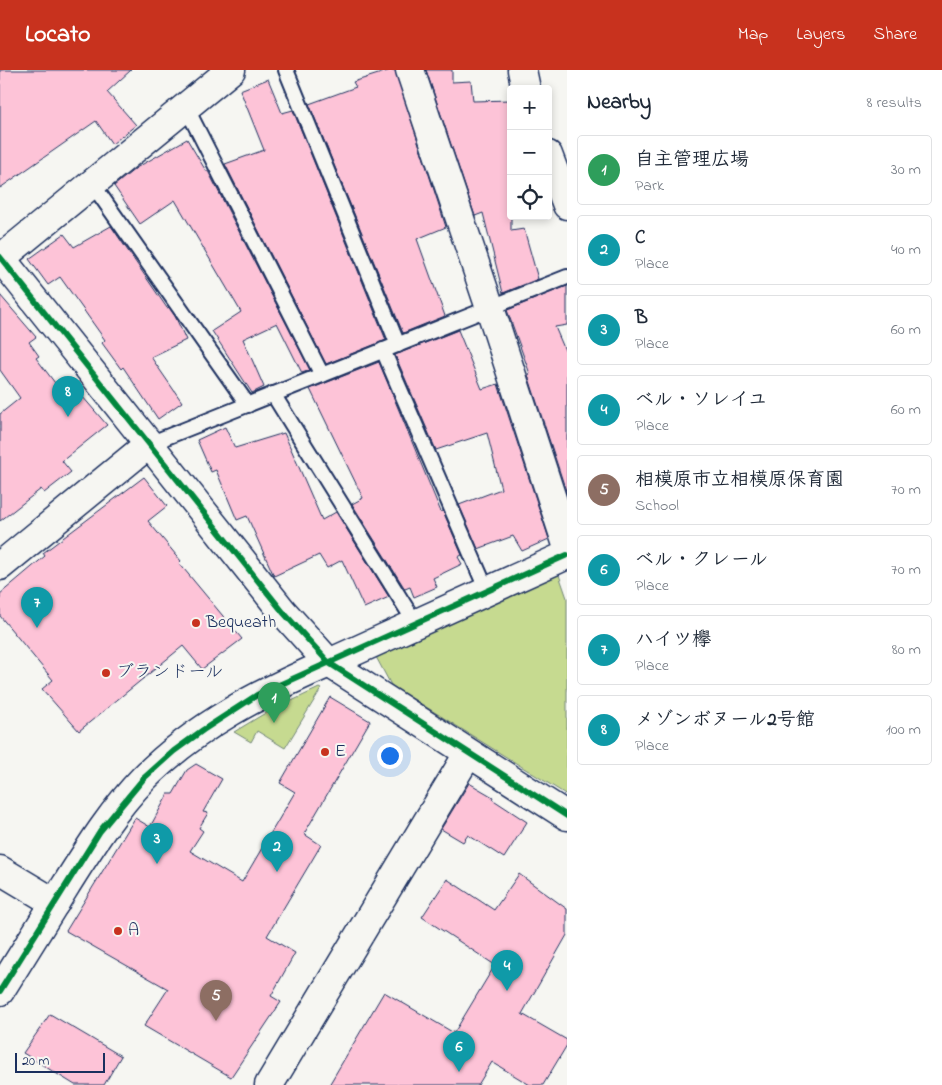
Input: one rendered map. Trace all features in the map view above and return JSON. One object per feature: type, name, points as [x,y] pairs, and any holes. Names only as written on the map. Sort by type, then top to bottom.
[{"type":"street","points":[[231,70],[91,182],[0,258],[283,612],[329,663],[567,816]]},
{"type":"street","points":[[410,70],[567,545]]},
{"type":"street","points":[[522,70],[525,85]]},
{"type":"street","points":[[552,166],[567,205]]},
{"type":"street","points":[[0,566],[149,444]]},
{"type":"street","points":[[0,991],[113,813],[144,778],[174,751],[250,699],[567,555]]},
{"type":"street","points":[[269,1085],[468,754]]},
{"type":"street","points":[[0,870],[55,903]]},
{"type":"lane","points":[[286,70],[398,345]]},
{"type":"lane","points":[[186,107],[322,375]]},
{"type":"lane","points":[[91,182],[248,405]]},
{"type":"lane","points":[[149,444],[567,277]]},
{"type":"lane","points":[[383,350],[487,591]]},
{"type":"lane","points":[[273,394],[416,624]]},
{"type":"green space","points":[[558,572],[567,598],[567,795],[391,685],[375,655]]},
{"type":"green space","points":[[319,688],[321,689],[285,748],[257,731],[251,742],[234,732],[262,715]]},
{"type":"building","points":[[0,70],[131,70],[107,92],[136,125],[112,144],[96,121],[0,188]]},
{"type":"building","points":[[395,70],[446,227],[417,239],[445,316],[403,333],[309,104],[356,87],[353,82]]},
{"type":"building","points":[[426,70],[452,70],[452,82],[471,81],[473,101],[507,100],[507,220],[511,220],[511,231],[524,229],[538,279],[503,293],[483,213],[475,216]]},
{"type":"building","points":[[268,79],[282,113],[293,110],[386,340],[326,364],[225,164],[264,150],[240,90]]},
{"type":"building","points":[[187,139],[206,171],[208,171],[310,370],[302,373],[277,323],[243,339],[264,387],[252,393],[212,331],[241,312],[175,200],[140,224],[114,186],[136,168]]},
{"type":"building","points":[[111,226],[167,308],[169,307],[175,316],[186,340],[151,357],[182,402],[158,419],[123,367],[121,369],[102,343],[105,340],[60,277],[48,285],[29,259],[64,234],[74,247]]},
{"type":"building","points":[[567,286],[567,325],[555,327],[567,355],[567,494],[528,375],[530,374],[507,310]]},
{"type":"building","points":[[0,295],[36,337],[29,342],[39,356],[36,358],[71,404],[82,396],[107,425],[62,461],[71,472],[44,493],[41,489],[0,521],[0,414],[20,398],[0,370]]},
{"type":"building","points":[[458,330],[482,389],[498,384],[549,539],[522,551],[513,536],[478,549],[459,505],[501,489],[487,433],[436,450],[395,355]]},
{"type":"building","points":[[379,362],[441,512],[443,511],[462,555],[458,557],[462,564],[433,578],[437,587],[414,597],[410,587],[405,589],[352,504],[363,498],[310,389]]},
{"type":"building","points":[[225,427],[235,448],[284,433],[322,520],[336,512],[389,597],[364,608],[342,560],[327,568],[319,555],[274,576],[247,516],[237,520],[216,470],[211,472],[197,440]]},
{"type":"building","points":[[144,477],[167,506],[148,521],[181,561],[179,563],[242,639],[202,669],[183,646],[79,731],[42,689],[53,680],[0,616],[0,594],[45,556],[43,553]]},
{"type":"building","points":[[330,697],[370,721],[304,834],[321,845],[267,936],[295,953],[271,996],[281,1002],[231,1077],[144,1026],[168,989],[66,931],[135,818],[150,827],[168,794],[173,794],[187,770],[196,764],[222,779],[203,812],[208,813],[199,828],[203,831],[190,851],[242,882],[295,792],[280,783]]},
{"type":"building","points":[[469,783],[493,797],[492,799],[527,822],[504,858],[468,835],[463,842],[441,829]]},
{"type":"building","points":[[519,874],[567,909],[567,935],[522,1014],[567,1040],[567,1045],[543,1085],[530,1085],[492,1062],[478,1085],[329,1085],[384,992],[454,1033],[495,965],[422,917],[447,879],[494,910]]},
{"type":"building","points":[[50,1014],[121,1056],[104,1085],[75,1085],[23,1053]]},
{"type":"cycle path","points":[[0,257],[283,612],[329,663],[567,816]]},
{"type":"cycle path","points":[[0,991],[100,831],[144,778],[174,751],[257,695],[567,555]]},
{"type":"place","name":"メゾンボヌール2号館","points":[[68,417]]},
{"type":"place","name":"Bequeath","points":[[196,623]]},
{"type":"place","name":"ハイツ欅","points":[[37,628]]},
{"type":"place","name":"ブランドール","points":[[106,673]]},
{"type":"place","name":"自主管理広場","points":[[274,723]]},
{"type":"place","name":"E","points":[[325,752]]},
{"type":"place","name":"B","points":[[157,864]]},
{"type":"place","name":"C","points":[[277,872]]},
{"type":"place","name":"A","points":[[118,931]]},
{"type":"place","name":"ベル・ソレイユ","points":[[507,991]]},
{"type":"place","name":"相模原市立相模原保育園","points":[[216,1021]]},
{"type":"place","name":"ベル・クレール","points":[[459,1072]]}]
